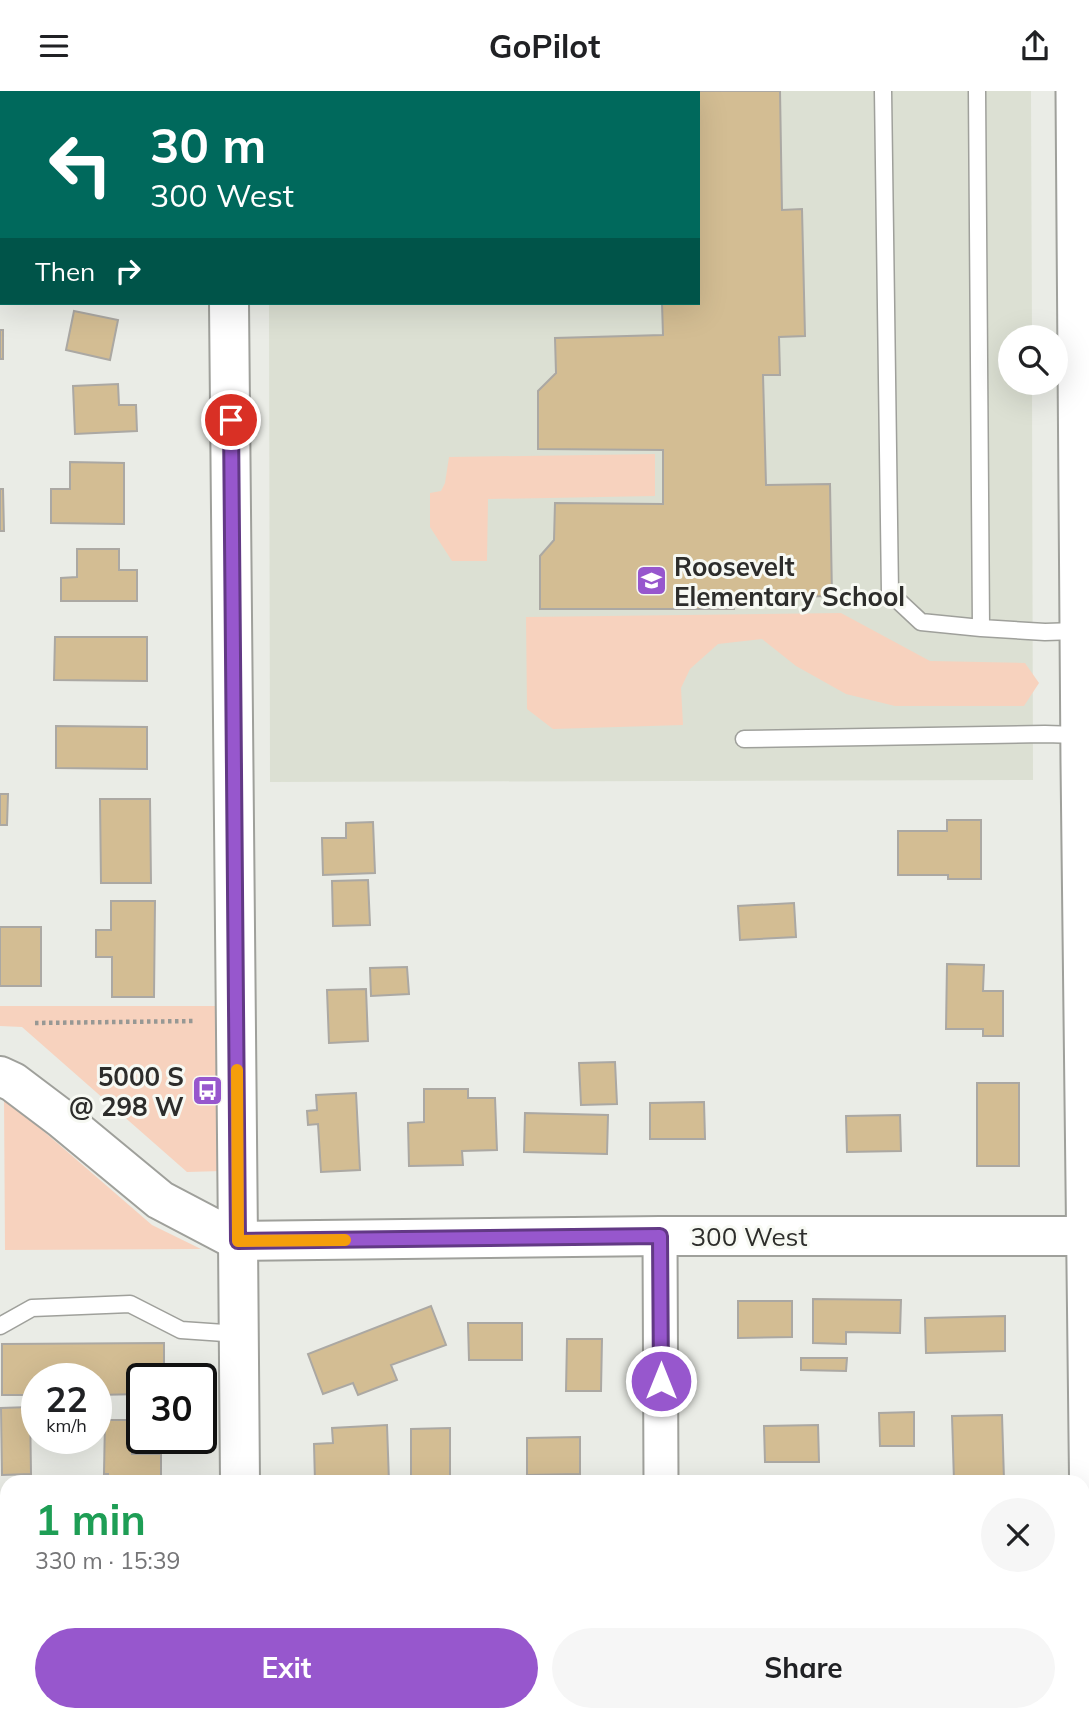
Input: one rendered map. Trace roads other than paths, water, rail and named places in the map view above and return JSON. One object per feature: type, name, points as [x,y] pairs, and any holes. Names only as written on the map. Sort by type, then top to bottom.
[{"type":"main road","points":[[229,305],[240,1475]]},
{"type":"main road","name":"300 West","points":[[0,1076],[13,1082],[160,1200],[238,1241],[660,1236],[1086,1236]]},
{"type":"street","points":[[1073,91],[1087,1475]]},
{"type":"street","points":[[660,1236],[661,1475]]},
{"type":"lane","points":[[883,91],[890,593],[921,622],[1045,632],[1077,631]]},
{"type":"lane","points":[[977,91],[981,628]]},
{"type":"lane","points":[[744,739],[1078,735]]},
{"type":"lane","points":[[0,1326],[32,1308],[130,1304],[181,1329],[239,1334]]},
{"type":"place","name":"Roosevelt Elementary School","points":[[651,581]]},
{"type":"place","name":"5000 S @ 298 W","points":[[207,1091]]}]
